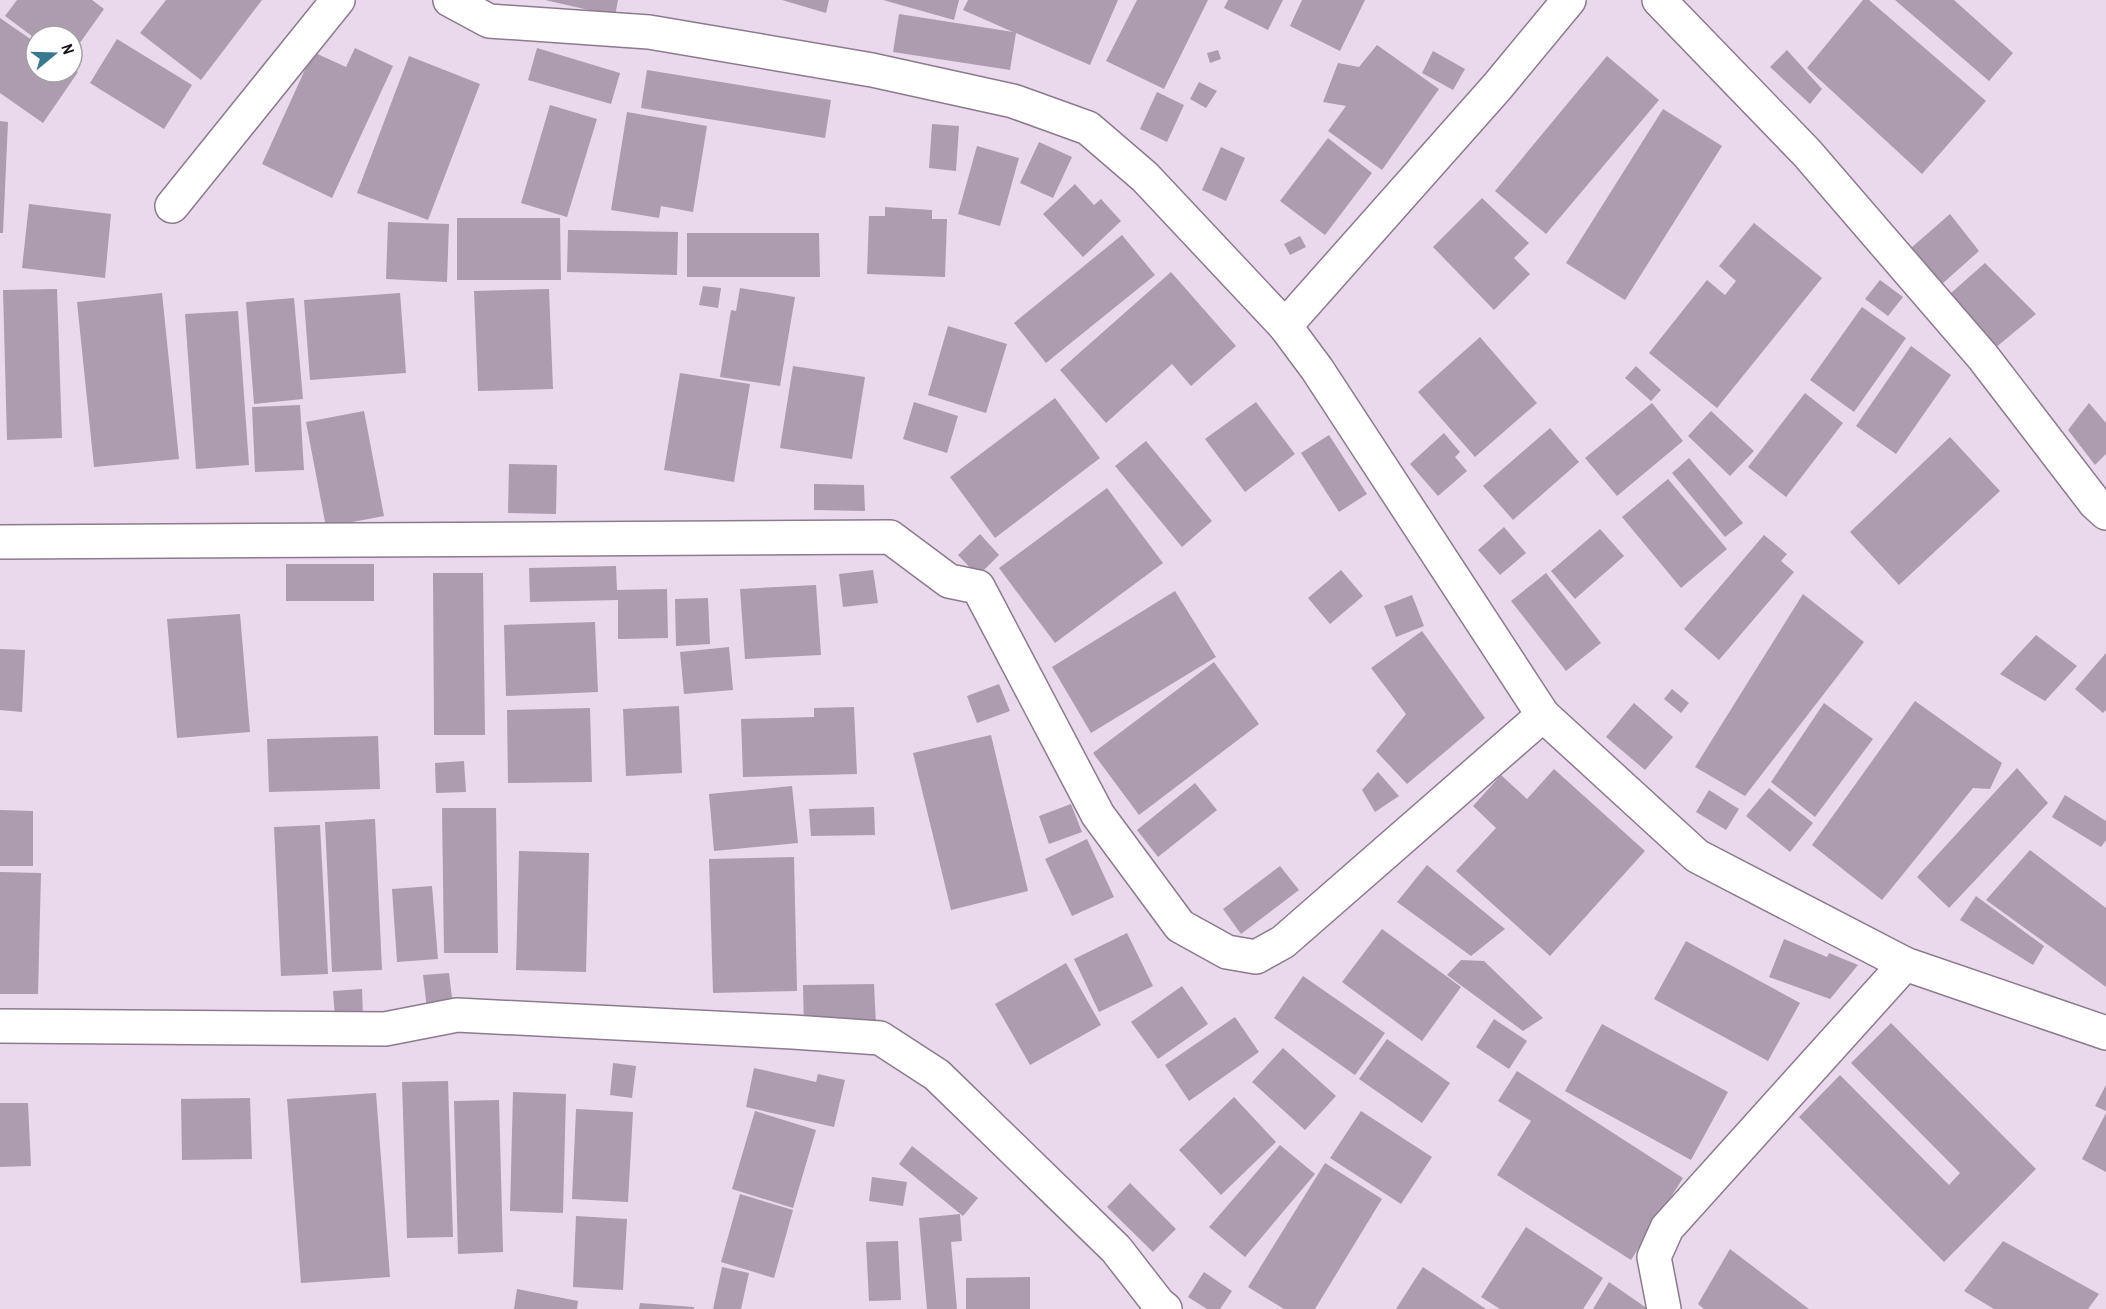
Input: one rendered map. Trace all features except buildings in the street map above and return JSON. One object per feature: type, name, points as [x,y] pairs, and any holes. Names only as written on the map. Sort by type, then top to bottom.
[{"type":"street","points":[[172,206],[338,0]]},
{"type":"street","points":[[450,0],[489,21],[649,32],[872,70],[1013,100],[1089,128],[1145,177],[1285,326],[1317,369],[1543,715],[1696,856],[1905,964],[2106,1033]]},
{"type":"street","points":[[1285,326],[1497,87],[1569,0]]},
{"type":"street","points":[[1659,0],[1807,153],[1983,357],[2095,503],[2106,513]]},
{"type":"street","points":[[0,542],[890,537],[950,581],[978,587],[1098,815],[1180,926],[1227,952],[1256,957],[1283,942],[1543,715]]},
{"type":"street","points":[[1664,1309],[1654,1257],[1667,1228],[1905,964]]},
{"type":"street","points":[[0,1026],[385,1029],[457,1015],[880,1038],[937,1074],[1116,1249],[1159,1307]]}]
